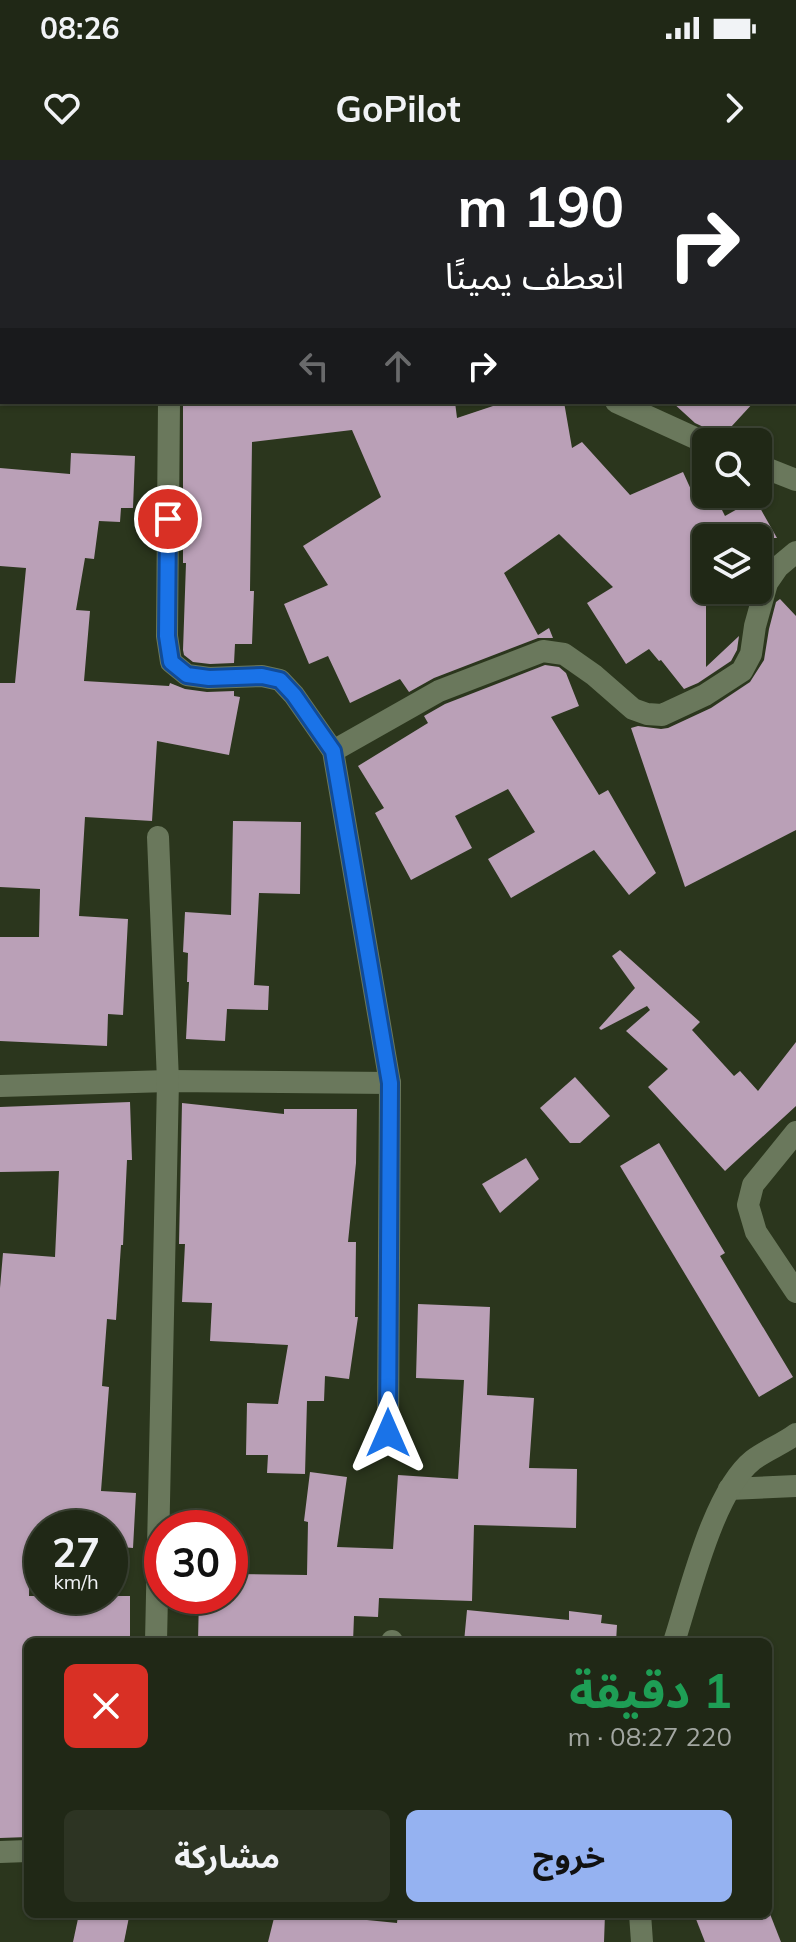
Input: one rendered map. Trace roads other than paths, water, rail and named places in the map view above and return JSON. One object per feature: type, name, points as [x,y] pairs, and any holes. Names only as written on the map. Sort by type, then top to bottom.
[{"type":"street","points":[[169,404],[167,636],[171,662],[187,675],[209,678],[262,676],[280,680],[333,751],[390,1083],[388,1433]]},
{"type":"street","points":[[620,404],[692,437]]},
{"type":"street","points":[[772,471],[796,480]]},
{"type":"street","points":[[333,751],[439,691],[543,651],[564,654],[633,709],[662,715],[705,695],[742,671],[751,654],[767,583],[778,567],[796,552]]},
{"type":"street","points":[[156,1638],[168,1081],[158,837]]},
{"type":"street","points":[[0,1086],[168,1081],[390,1083]]},
{"type":"street","points":[[796,1132],[753,1185],[748,1205],[756,1232],[796,1292]]},
{"type":"street","points":[[675,1638],[711,1527],[729,1489],[753,1460],[796,1434]]},
{"type":"street","points":[[729,1489],[796,1486]]},
{"type":"street","points":[[0,1852],[24,1851]]},
{"type":"street","points":[[640,1918],[642,1942]]}]
